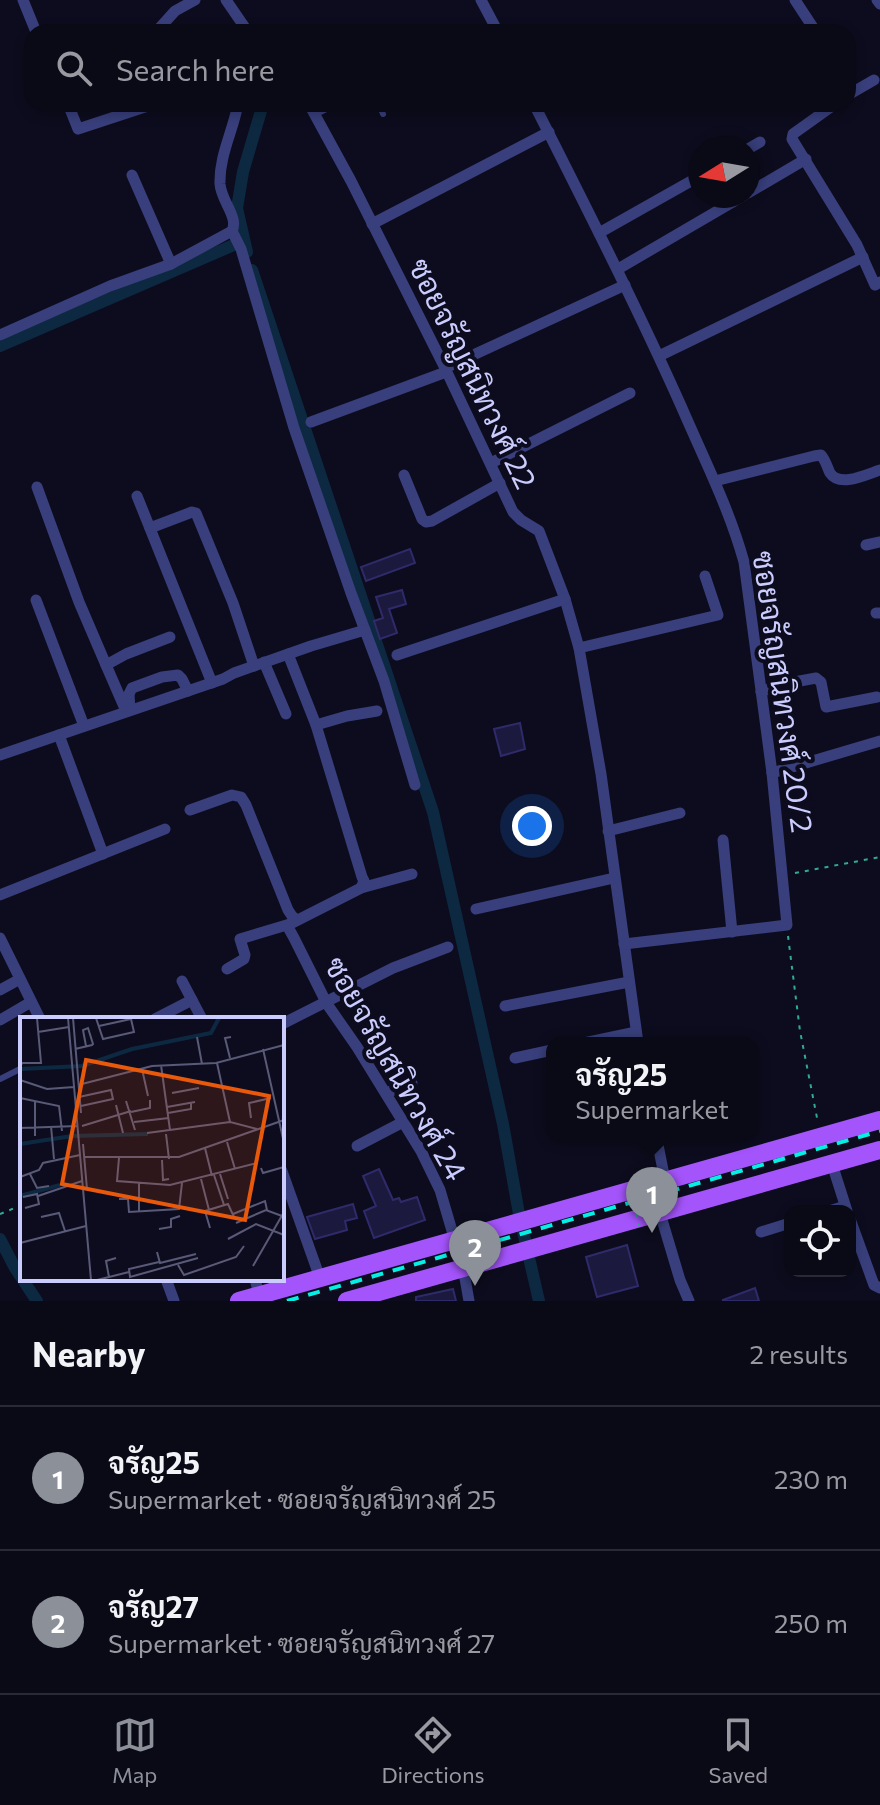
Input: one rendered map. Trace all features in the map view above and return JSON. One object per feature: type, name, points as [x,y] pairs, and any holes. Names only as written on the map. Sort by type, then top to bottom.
[{"type":"main road","points":[[239,1301],[257,1287],[320,1278],[880,1120]]},
{"type":"main road","points":[[347,1301],[880,1150]]},
{"type":"street","points":[[23,0],[33,24]]},
{"type":"street","points":[[163,24],[175,11],[195,0]]},
{"type":"street","points":[[226,0],[242,24]]},
{"type":"street","points":[[481,0],[494,24]]},
{"type":"street","points":[[795,0],[811,24]]},
{"type":"street","points":[[856,87],[874,80]]},
{"type":"street","points":[[71,112],[78,129],[130,112]]},
{"type":"street","points":[[235,112],[225,145],[221,189],[235,220],[234,234],[294,428],[392,703],[415,785]]},
{"type":"street","name":"ซอยจรัญสนิทวงศ์ 22","points":[[314,112],[446,370],[513,512],[539,531],[565,599],[579,648],[592,715],[637,1037]]},
{"type":"street","name":"ซอยจรัญสนิทวงศ์ 20/2","points":[[538,112],[659,356],[715,481],[744,562],[772,773],[787,925]]},
{"type":"street","points":[[816,112],[792,136],[863,257],[875,285],[880,282]]},
{"type":"street","points":[[372,224],[549,132]]},
{"type":"street","points":[[760,186],[806,159]]},
{"type":"street","points":[[132,175],[171,264]]},
{"type":"street","points":[[599,233],[688,183]]},
{"type":"street","points":[[618,269],[722,208]]},
{"type":"street","points":[[0,335],[110,286],[171,264],[234,234]]},
{"type":"street","points":[[659,356],[863,257]]},
{"type":"street","points":[[311,422],[446,370],[625,285]]},
{"type":"street","points":[[491,463],[630,393]]},
{"type":"street","points":[[715,481],[821,455],[830,473],[842,481],[880,470]]},
{"type":"street","points":[[404,475],[426,522],[500,483]]},
{"type":"street","points":[[37,487],[79,602],[128,710]]},
{"type":"street","points":[[137,496],[212,683]]},
{"type":"street","points":[[150,528],[196,513],[259,664],[286,714]]},
{"type":"street","points":[[866,545],[880,542]]},
{"type":"street","points":[[579,648],[718,615],[705,576]]},
{"type":"street","points":[[397,655],[565,599]]},
{"type":"street","points":[[36,600],[84,726]]},
{"type":"street","points":[[0,755],[365,630]]},
{"type":"street","points":[[106,665],[170,637]]},
{"type":"street","points":[[288,654],[316,725],[364,881],[361,888]]},
{"type":"street","points":[[128,710],[132,688],[162,677],[178,675],[188,691]]},
{"type":"street","points":[[761,692],[778,685],[816,678],[821,682],[826,707],[877,697]]},
{"type":"street","points":[[316,725],[377,711]]},
{"type":"street","points":[[59,735],[103,854]]},
{"type":"street","points":[[772,773],[880,741]]},
{"type":"street","name":"ซอยจรัญสนิทวงศ์ 24","points":[[190,810],[232,795],[241,797],[246,805],[293,922],[289,929],[326,1001],[421,1151],[440,1190],[455,1241]]},
{"type":"street","points":[[608,831],[680,813]]},
{"type":"street","points":[[0,895],[165,829]]},
{"type":"street","points":[[723,840],[732,932]]},
{"type":"street","points":[[227,969],[244,959],[240,939],[293,922],[361,888],[412,874]]},
{"type":"street","points":[[476,909],[614,878]]},
{"type":"street","points":[[624,944],[787,925]]},
{"type":"street","points":[[0,938],[39,1017]]},
{"type":"street","points":[[284,1023],[393,968],[448,947]]},
{"type":"street","points":[[0,990],[20,979]]},
{"type":"street","points":[[182,981],[201,1017]]},
{"type":"street","points":[[505,1006],[629,982]]},
{"type":"street","points":[[159,1017],[192,1000]]},
{"type":"street","points":[[0,1020],[31,1002]]},
{"type":"street","points":[[515,1058],[546,1051]]},
{"type":"street","points":[[386,1093],[412,1083]]},
{"type":"street","points":[[357,1146],[403,1122]]},
{"type":"street","points":[[657,1141],[665,1180]]},
{"type":"street","points":[[832,1164],[845,1205]]},
{"type":"street","points":[[284,1177],[320,1278]]},
{"type":"street","points":[[660,1213],[689,1301]]},
{"type":"street","points":[[761,1232],[784,1225]]},
{"type":"street","points":[[856,1236],[874,1285],[879,1288]]},
{"type":"street","points":[[463,1267],[469,1301]]},
{"type":"street","points":[[167,1281],[174,1301]]},
{"type":"lane","points":[[0,1079],[20,1069]]},
{"type":"path","points":[[782,875],[880,857]]},
{"type":"path","points":[[787,925],[800,1031],[820,1136]]},
{"type":"path","points":[[628,1185],[639,1226]]},
{"type":"path","points":[[0,1214],[20,1206]]},
{"type":"building","points":[[410,549],[415,563],[366,581],[361,567]]},
{"type":"building","points":[[402,590],[406,604],[389,609],[397,633],[380,639],[374,621],[383,618],[376,597]]},
{"type":"building","points":[[520,723],[525,749],[501,756],[494,729]]},
{"type":"building","points":[[379,1169],[393,1200],[399,1198],[401,1202],[417,1197],[425,1220],[374,1238],[364,1211],[376,1206],[363,1176]]},
{"type":"building","points":[[353,1204],[357,1218],[345,1221],[347,1230],[315,1239],[307,1217]]},
{"type":"building","points":[[627,1245],[638,1286],[597,1297],[586,1257]]},
{"type":"building","points":[[755,1288],[759,1301],[723,1301],[723,1300]]},
{"type":"building","points":[[453,1289],[456,1301],[416,1301],[416,1297]]},
{"type":"waterway","points":[[247,252],[237,208],[243,172],[261,112]]},
{"type":"waterway","points":[[0,346],[243,241]]},
{"type":"waterway","points":[[252,270],[433,812],[539,1301]]},
{"type":"waterway","points":[[0,1239],[20,1276]]},
{"type":"waterway","points":[[24,1281],[37,1301]]},
{"type":"railway","points":[[287,1301],[880,1131]]},
{"type":"place","name":"จรัญ25","points":[[652,1233]]},
{"type":"place","name":"จรัญ27","points":[[475,1286]]}]
